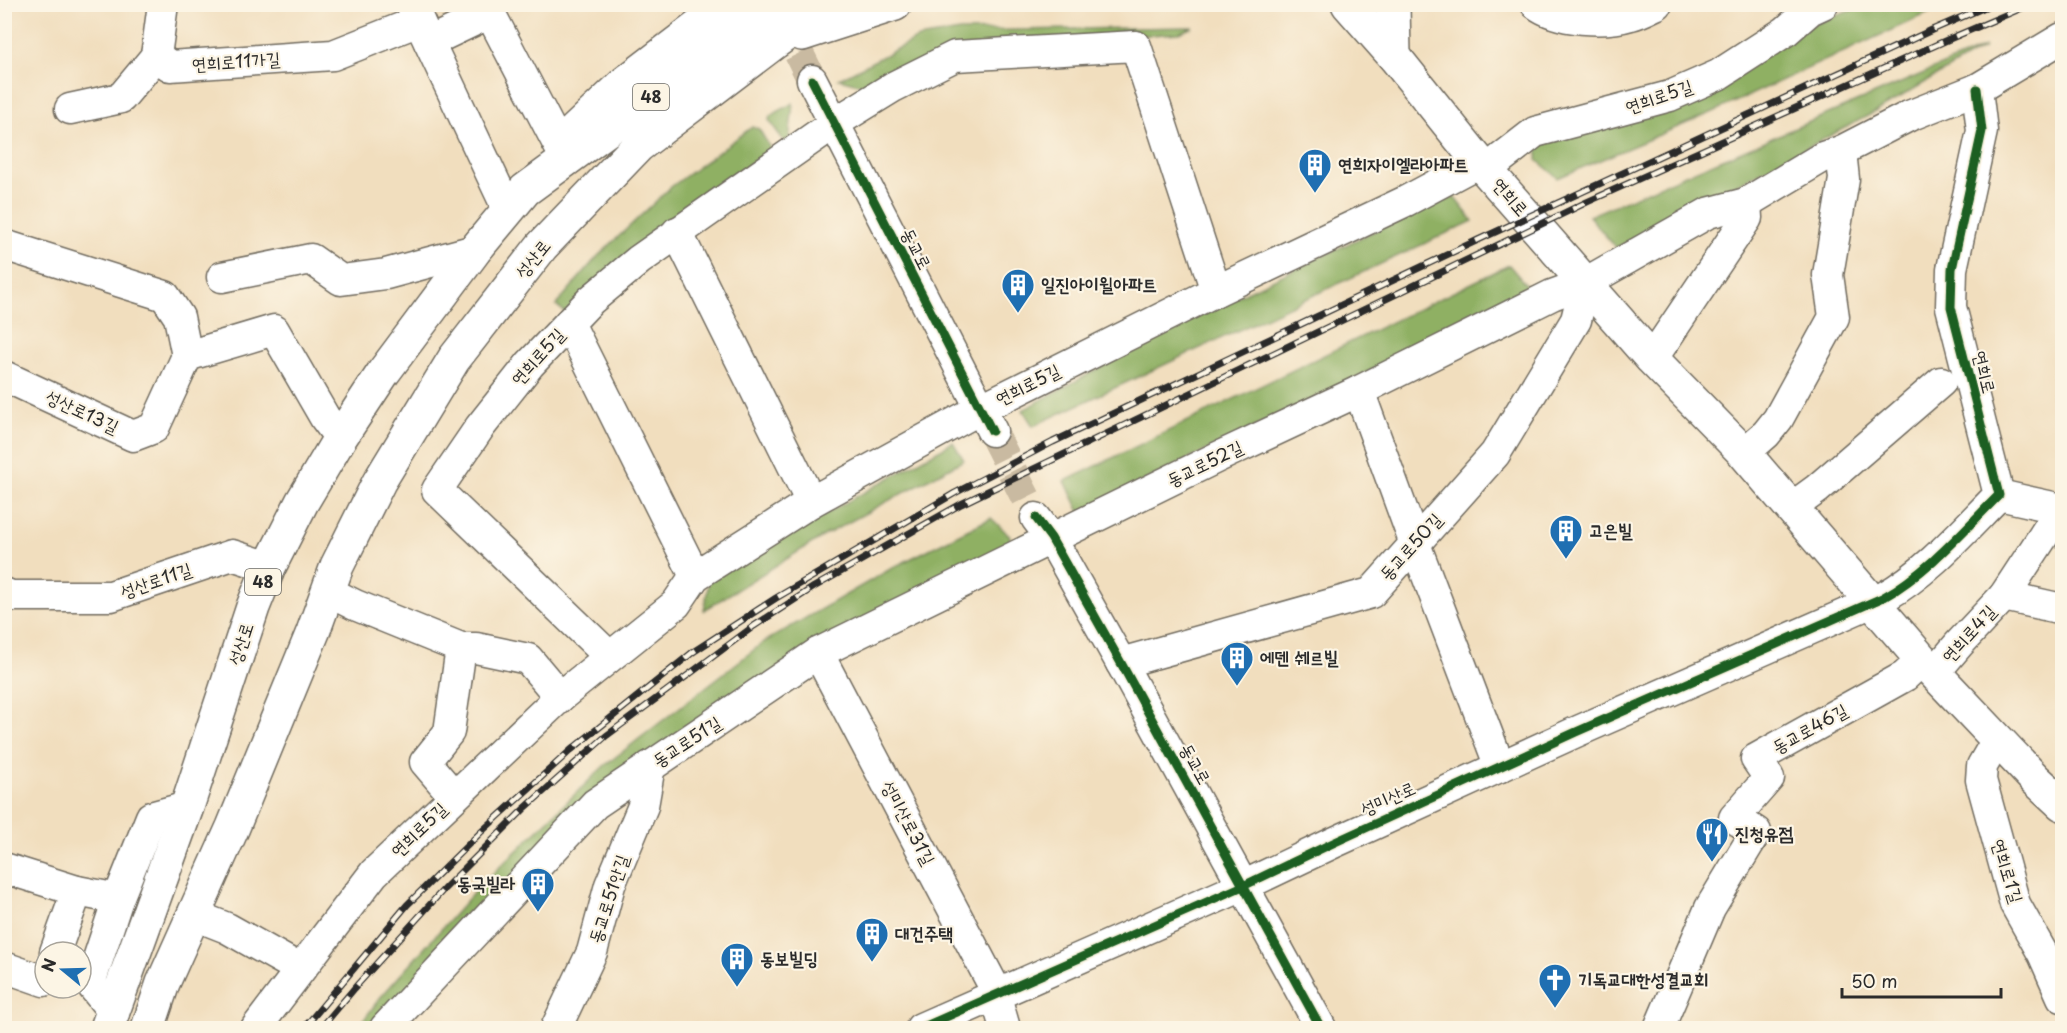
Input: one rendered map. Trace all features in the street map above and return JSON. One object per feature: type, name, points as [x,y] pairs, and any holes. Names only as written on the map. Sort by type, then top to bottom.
[{"type":"main road","points":[[516,200],[559,146],[627,82],[728,4]]},
{"type":"main road","name":"성산로","points":[[111,1021],[187,807],[253,607],[269,567],[302,502],[382,373],[516,200],[779,4]]},
{"type":"main road","name":"성산로","points":[[148,1029],[163,983],[233,827],[329,592],[337,566],[379,482],[454,359],[542,246],[638,146],[828,4]]},
{"type":"main road","points":[[775,42],[895,4]]},
{"type":"main road","points":[[1394,4],[1394,56]]},
{"type":"main road","name":"연희로","points":[[1345,7],[1394,56],[1482,166],[1591,280],[1652,359],[1744,453],[1870,602],[1997,740],[2062,804]]},
{"type":"street","points":[[70,109],[121,98],[156,56],[163,4]]},
{"type":"street","points":[[1536,4],[1555,16],[1599,19],[1631,15],[1657,4]]},
{"type":"street","name":"연희로5길","points":[[256,1029],[374,873],[560,696],[676,604],[695,576],[811,502],[986,420],[1216,291],[1482,166],[1535,132],[1671,96],[1718,75],[1786,31],[1814,6]]},
{"type":"street","name":"연희로11가길","points":[[156,56],[170,66],[333,55],[420,22],[490,13],[559,146]]},
{"type":"street","points":[[420,22],[516,200]]},
{"type":"street","points":[[1591,280],[1708,213],[1746,202],[1823,156],[1841,151],[1909,116],[1977,90],[2062,38]]},
{"type":"street","points":[[833,124],[893,87],[955,56],[1136,45],[1216,291]]},
{"type":"street","name":"동교로","points":[[812,80],[986,420]]},
{"type":"street","name":"연희로","points":[[1977,90],[1982,131],[1952,269],[1951,307],[1999,495]]},
{"type":"street","name":"연희로5길","points":[[609,656],[437,490],[480,427],[530,364],[598,293],[677,232],[833,124]]},
{"type":"street","points":[[1744,453],[1766,434],[1778,419],[1834,317],[1828,275],[1844,179],[1841,151]]},
{"type":"street","points":[[1652,359],[1747,218],[1746,202]]},
{"type":"street","points":[[677,232],[811,502]]},
{"type":"street","points":[[4,245],[165,296],[179,317],[187,356],[274,330],[325,418],[340,438]]},
{"type":"street","points":[[233,275],[311,260],[342,280],[386,274],[475,250]]},
{"type":"street","name":"동교로52길","points":[[1043,528],[1359,391],[1552,295],[1591,280]]},
{"type":"street","name":"동교로50길","points":[[1121,663],[1371,592],[1495,454],[1576,320],[1591,280]]},
{"type":"street","name":"연희로5길","points":[[569,323],[695,576]]},
{"type":"street","name":"성산로13길","points":[[4,376],[133,436],[154,428],[187,356]]},
{"type":"street","points":[[1791,508],[1817,489],[1941,382]]},
{"type":"street","points":[[1359,391],[1500,767]]},
{"type":"street","points":[[1870,602],[1905,585],[1999,495]]},
{"type":"street","name":"연희로4길","points":[[1929,666],[1959,644],[2004,597],[2062,509],[1999,495]]},
{"type":"street","name":"동교로","points":[[1043,528],[1121,663],[1322,1029]]},
{"type":"street","name":"동교로51길","points":[[385,1029],[595,804],[818,653],[1043,528]]},
{"type":"street","name":"성산로11길","points":[[4,593],[11,596],[111,596],[232,555],[269,567]]},
{"type":"street","points":[[329,592],[355,605],[461,648],[476,648],[528,660],[560,696]]},
{"type":"street","name":"연희로4길","points":[[2004,597],[2062,609]]},
{"type":"street","name":"성미산로","points":[[921,1029],[1244,886],[1500,767],[1870,602]]},
{"type":"street","points":[[454,796],[425,762],[449,732],[461,648]]},
{"type":"street","name":"성미산로31길","points":[[818,653],[992,983],[1005,1029]]},
{"type":"street","name":"동교로46길","points":[[1659,1029],[1710,908],[1756,832],[1734,818],[1769,778],[1756,759],[1905,676],[1929,666]]},
{"type":"street","name":"연희로1길","points":[[1997,740],[1982,766],[1981,780],[2015,904],[2043,954],[2062,997]]},
{"type":"street","name":"동교로51안길","points":[[556,1029],[592,952],[610,885],[643,806],[650,766]]},
{"type":"street","name":"성산로","points":[[111,1021],[90,983],[118,899],[151,817],[187,807]]},
{"type":"street","points":[[4,868],[77,891],[118,899]]},
{"type":"street","points":[[59,940],[77,891]]},
{"type":"street","points":[[194,915],[227,928],[300,969]]},
{"type":"street","points":[[4,967],[33,977]]},
{"type":"green space","points":[[1866,5],[1946,5],[1711,113],[1558,178],[1537,160],[1539,143],[1811,25]]},
{"type":"green space","points":[[1193,27],[1179,33],[1093,39],[870,87],[839,79],[918,38],[960,31]]},
{"type":"green space","points":[[1985,47],[1875,112],[1616,248],[1589,216]]},
{"type":"green space","points":[[793,103],[789,140],[785,143],[769,120],[770,116]]},
{"type":"green space","points":[[752,127],[759,129],[772,151],[568,315],[556,305],[597,257],[671,187]]},
{"type":"green space","points":[[1454,197],[1473,221],[1033,426],[1023,410],[1180,324],[1383,227]]},
{"type":"green space","points":[[1509,265],[1532,292],[1080,512],[1065,481]]},
{"type":"green space","points":[[953,442],[964,460],[827,534],[704,610],[709,580]]},
{"type":"green space","points":[[991,518],[1010,536],[1010,557],[884,618],[543,850],[375,1028],[358,1028],[379,999],[477,889],[604,766],[764,642],[894,567]]},
{"type":"tunnel","points":[[779,13],[812,80]]},
{"type":"tunnel","points":[[992,431],[1036,518]]},
{"type":"railway","points":[[304,1028],[407,905],[480,833],[571,750],[693,652],[776,598],[955,493],[1053,442],[1478,240],[1992,4]]},
{"type":"railway","points":[[321,1028],[444,889],[524,809],[606,736],[754,626],[814,587],[961,504],[1587,202],[2031,4]]},
{"type":"cycle path","points":[[812,80],[992,431]]},
{"type":"cycle path","points":[[921,1028],[1243,886],[1576,732],[1884,597],[1930,563],[1999,495],[1951,307],[1952,269],[1982,131],[1977,89]]},
{"type":"cycle path","points":[[1036,518],[1051,538],[1121,663],[1321,1028]]},
{"type":"place","name":"연희자이엘라아파트","points":[[1315,194]]},
{"type":"place","name":"일진아이윌아파트","points":[[1018,314]]},
{"type":"place","name":"고은빌","points":[[1566,560]]},
{"type":"place","name":"에덴 쉐르빌","points":[[1237,687]]},
{"type":"place","name":"진청유점","points":[[1712,863]]},
{"type":"place","name":"동국빌라","points":[[538,913]]},
{"type":"place","name":"대건주택","points":[[872,963]]},
{"type":"place","name":"동보빌딩","points":[[737,988]]},
{"type":"place","name":"기독교대한성결교회","points":[[1555,1009]]}]
